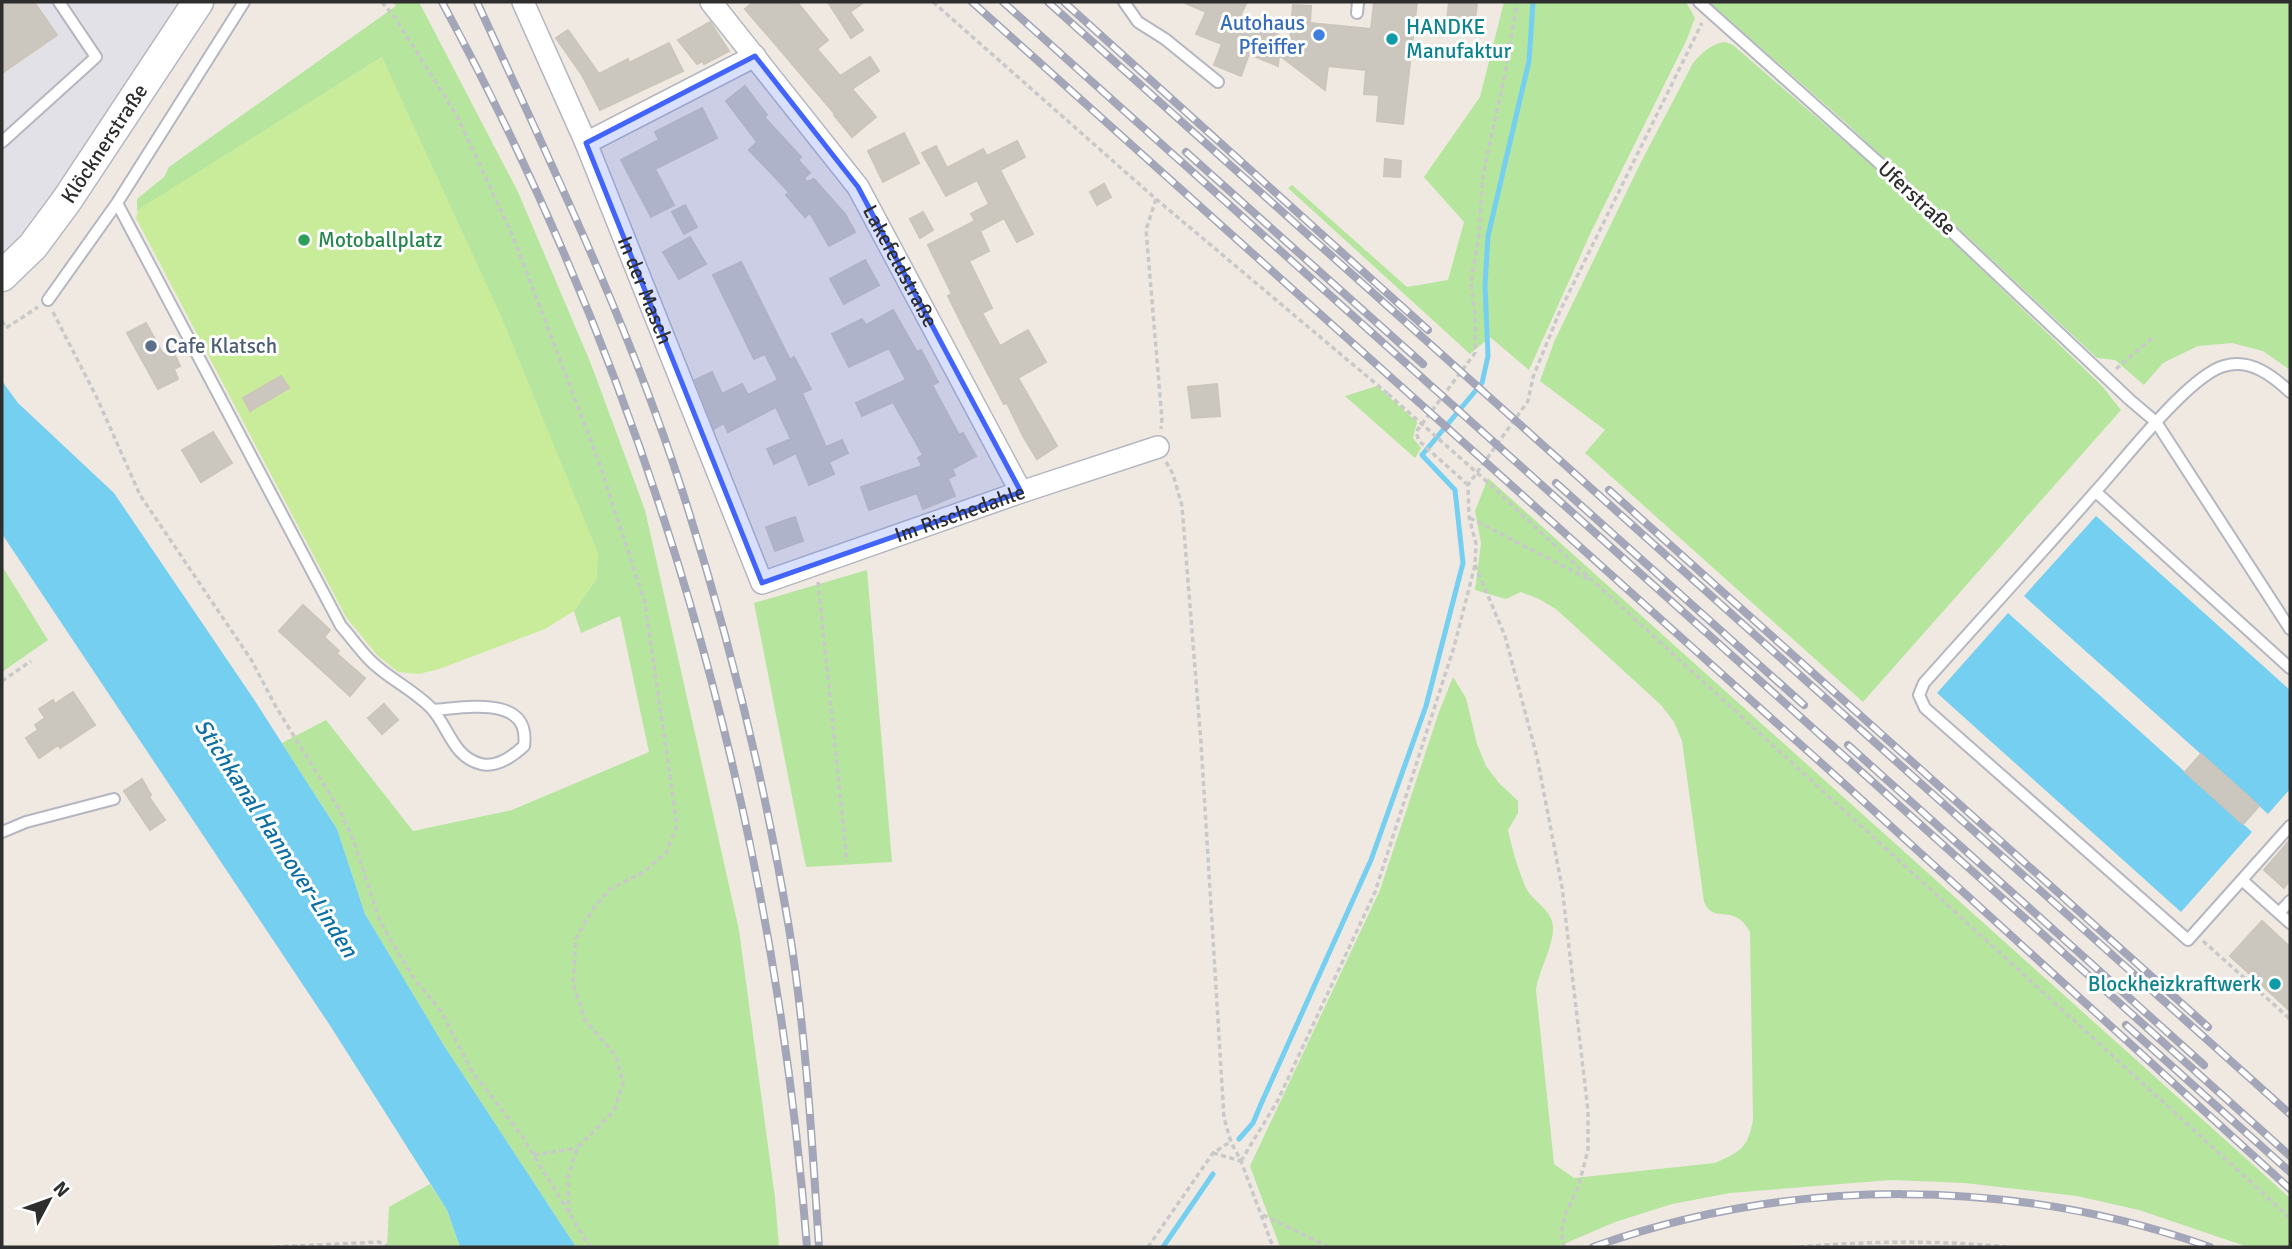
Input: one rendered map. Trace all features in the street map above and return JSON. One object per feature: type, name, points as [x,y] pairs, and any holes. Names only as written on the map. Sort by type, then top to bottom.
[{"type":"main road","name":"Klöcknerstraße","points":[[2,276],[33,246],[67,200],[198,2]]},
{"type":"street","name":"In der Masch","points":[[523,2],[586,143],[762,583]]},
{"type":"street","name":"Lakefeldstraße","points":[[711,2],[858,187],[1021,492]]},
{"type":"street","points":[[586,143],[755,57]]},
{"type":"street","name":"Im Rischedahle","points":[[762,583],[1158,447]]},
{"type":"lane","points":[[2,142],[96,57],[59,2]]},
{"type":"lane","points":[[48,300],[117,203],[244,2]]},
{"type":"lane","points":[[1124,2],[1138,22],[1166,39],[1218,82]]},
{"type":"lane","name":"Uferstraße","points":[[1699,2],[1878,160],[2130,400],[2157,422],[2290,629]]},
{"type":"lane","points":[[117,203],[341,626],[373,663],[433,710],[456,747],[475,762],[492,764],[506,759],[524,746],[522,723],[515,714],[485,707],[433,710]]},
{"type":"lane","points":[[2290,392],[2273,376],[2250,365],[2225,365],[2201,377],[2157,422],[1924,683],[1919,695],[1925,708],[2188,940],[2290,826]]},
{"type":"lane","points":[[2096,492],[2290,668]]},
{"type":"lane","points":[[2,832],[26,822],[114,799]]},
{"type":"lane","points":[[2242,880],[2290,923]]},
{"type":"lane","points":[[2279,913],[2290,901]]},
{"type":"path","points":[[382,2],[396,19],[457,116],[512,234],[598,463],[645,603],[677,825],[666,853],[644,872],[610,889],[594,907],[576,938],[573,983],[585,1020],[616,1056],[623,1084],[614,1111],[577,1148],[568,1177],[569,1213]]},
{"type":"path","points":[[933,2],[1156,199],[1388,394],[1484,479],[1592,581],[2290,1218]]},
{"type":"path","points":[[1468,485],[1416,437],[1416,432],[1475,353],[1475,315],[1471,282],[1479,234],[1483,175],[1505,74],[1517,2]]},
{"type":"path","points":[[1241,1161],[1283,1088],[1375,892],[1454,647],[1475,565],[1476,544],[1469,517],[1468,485],[1528,401],[1533,377],[1560,311],[1709,11]]},
{"type":"path","points":[[1156,199],[1146,230],[1162,419],[1158,447],[1173,474],[1182,506],[1201,743],[1224,1118],[1273,1247]]},
{"type":"path","points":[[2,321],[6,328],[48,300],[97,398],[140,495],[252,661],[276,708],[338,809],[353,839],[380,921],[393,944],[415,980],[441,1011],[471,1070],[522,1136],[590,1247]]},
{"type":"path","points":[[2106,377],[2152,338]]},
{"type":"path","points":[[1469,517],[1592,581]]},
{"type":"path","points":[[816,564],[847,862]]},
{"type":"path","points":[[1475,565],[1508,649],[1536,757],[1562,887],[1588,1111],[1588,1150],[1578,1188],[1566,1213],[1561,1232],[1564,1247]]},
{"type":"path","points":[[2,681],[31,661]]},
{"type":"path","points":[[2194,933],[2290,1019]]},
{"type":"path","points":[[1149,1247],[1213,1153],[1231,1142]]},
{"type":"path","points":[[534,1155],[577,1148]]},
{"type":"path","points":[[1213,1153],[1241,1161]]},
{"type":"path","points":[[1261,1214],[1329,1247]]},
{"type":"path","points":[[275,1247],[379,1242],[389,1247]]},
{"type":"path","points":[[1799,1247],[1868,1242],[1938,1242],[2007,1247]]},
{"type":"highlighted area","points":[[755,56],[858,187],[1021,492],[762,583],[586,143]]},
{"type":"shaded area","points":[[2,2],[179,2],[34,226],[2,260]]},
{"type":"green space","points":[[393,2],[419,2],[518,192],[591,364],[645,510],[739,930],[775,1198],[779,1247],[576,1247],[443,1044],[365,914],[337,829],[282,743],[326,720],[413,831],[512,810],[649,752],[620,616],[581,633],[574,611],[597,578],[382,57],[137,211],[137,199],[164,177],[169,167],[396,6]]},
{"type":"green space","points":[[1504,2],[1686,2],[1695,18],[1591,232],[1529,370],[1490,337],[1470,354],[1288,188],[1292,185],[1407,287],[1448,280],[1464,222],[1424,177],[1480,97]]},
{"type":"green space","points":[[1709,2],[2290,2],[2290,370],[2263,351],[2232,343],[2198,346],[2163,363],[2144,385],[2115,360],[2097,358],[1845,122]]},
{"type":"green space","points":[[1725,42],[1733,45],[1890,181],[2102,386],[2121,410],[1863,702],[1585,453],[1605,430],[1540,381],[1554,342],[1641,162],[1693,63],[1703,52]]},
{"type":"green space","points":[[382,57],[501,316],[598,553],[597,578],[574,611],[545,629],[419,674],[398,672],[377,655],[346,617],[136,218],[139,209]]},
{"type":"green space","points":[[1377,386],[1417,422],[1413,438],[1421,448],[1415,458],[1345,396]]},
{"type":"green space","points":[[1488,478],[2290,1198],[2290,1247],[2248,1247],[2139,1210],[2077,1196],[1965,1183],[1891,1180],[1730,1193],[1672,1204],[1615,1222],[1557,1247],[1280,1247],[1250,1166],[1380,890],[1453,677],[1466,698],[1477,744],[1486,766],[1518,801],[1518,813],[1508,830],[1513,852],[1526,888],[1552,921],[1553,934],[1536,990],[1554,1164],[1574,1178],[1715,1163],[1742,1148],[1751,1129],[1750,932],[1737,918],[1713,912],[1704,902],[1682,741],[1674,722],[1661,705],[1556,609],[1521,592],[1506,599],[1475,590],[1481,543],[1475,511]]},
{"type":"green space","points":[[2,566],[48,640],[2,672]]},
{"type":"green space","points":[[867,570],[892,862],[806,867],[754,603]]},
{"type":"green space","points":[[430,1184],[447,1210],[460,1247],[387,1247],[389,1207]]},
{"type":"water","name":"Stichkanal Hannover-Linden","points":[[2,381],[18,403],[114,493],[253,698],[337,829],[365,914],[443,1044],[576,1247],[460,1247],[447,1210],[331,1027],[2,534]]},
{"type":"water","points":[[2096,516],[2290,690],[2290,789],[2268,814],[2024,596]]},
{"type":"water","points":[[2008,613],[2252,832],[2181,912],[1937,693]]},
{"type":"building","points":[[2,2],[34,2],[57,35],[2,73]]},
{"type":"building","points":[[754,2],[797,2],[828,40],[817,49],[840,76],[870,57],[879,71],[852,89],[876,117],[852,137],[745,9]]},
{"type":"building","points":[[828,2],[864,2],[850,12],[863,30],[851,38]]},
{"type":"building","points":[[1183,2],[1247,2],[1240,16],[1290,41],[1293,5],[1311,6],[1310,23],[1371,29],[1374,2],[1417,2],[1403,124],[1377,121],[1379,95],[1364,94],[1366,70],[1328,66],[1325,90],[1279,55],[1278,66],[1249,54],[1241,76],[1214,65],[1222,44],[1196,34],[1206,12]]},
{"type":"building","points":[[1449,2],[1477,2],[1474,33],[1446,30]]},
{"type":"building","points":[[710,22],[729,51],[704,64],[703,61],[697,64],[678,40]]},
{"type":"building","points":[[568,30],[599,74],[669,43],[683,71],[600,110],[582,75],[556,38]]},
{"type":"building","points":[[745,86],[767,115],[764,117],[801,157],[798,160],[810,173],[804,178],[807,182],[814,179],[845,214],[855,232],[829,246],[810,213],[805,217],[786,195],[789,192],[749,150],[757,142],[726,101]]},
{"type":"building","points":[[702,108],[717,138],[655,169],[674,205],[651,217],[621,160],[659,140],[655,132]]},
{"type":"building","points":[[904,133],[919,163],[883,182],[868,151]]},
{"type":"building","points":[[1017,141],[1025,157],[1000,170],[1033,234],[1017,242],[1004,218],[980,231],[989,251],[969,261],[992,308],[982,313],[1000,346],[1028,330],[1046,362],[1018,378],[1057,446],[1037,459],[968,336],[948,296],[952,294],[928,245],[975,221],[971,214],[989,204],[977,180],[946,196],[922,153],[936,146],[947,168],[983,149],[987,156]]},
{"type":"building","points":[[1385,159],[1401,161],[1400,177],[1384,176]]},
{"type":"building","points":[[1104,184],[1111,197],[1097,205],[1090,192]]},
{"type":"building","points":[[685,205],[697,227],[684,234],[672,212]]},
{"type":"building","points":[[923,212],[933,230],[920,238],[910,219]]},
{"type":"building","points":[[690,237],[706,264],[679,279],[663,252]]},
{"type":"building","points":[[865,260],[879,285],[844,304],[830,279]]},
{"type":"building","points":[[741,262],[790,360],[794,357],[811,389],[802,393],[826,447],[842,440],[848,453],[829,462],[834,474],[809,485],[796,453],[774,464],[767,449],[791,439],[776,407],[728,432],[724,423],[714,429],[695,380],[712,372],[722,394],[742,384],[748,395],[778,380],[765,354],[754,359],[713,275]]},
{"type":"building","points":[[893,310],[917,352],[921,350],[938,382],[932,385],[959,435],[963,433],[976,456],[952,469],[955,475],[948,479],[955,496],[923,509],[917,493],[869,510],[861,487],[922,466],[918,458],[923,455],[893,402],[862,416],[856,403],[906,380],[889,348],[849,367],[832,334],[862,319],[866,325]]},
{"type":"building","points":[[146,323],[163,354],[172,349],[180,366],[174,369],[178,379],[158,389],[127,333]]},
{"type":"building","points":[[281,376],[289,388],[250,411],[243,398]]},
{"type":"building","points":[[1217,384],[1220,416],[1192,418],[1188,387]]},
{"type":"building","points":[[213,432],[232,463],[201,482],[182,450]]},
{"type":"building","points":[[795,517],[803,541],[775,551],[766,527]]},
{"type":"building","points":[[303,605],[330,630],[324,637],[339,651],[336,653],[365,678],[350,696],[279,631]]},
{"type":"building","points":[[73,692],[95,725],[39,758],[26,738],[38,730],[35,725],[45,718],[39,709],[53,700],[55,704]]},
{"type":"building","points":[[384,704],[398,720],[382,734],[368,718]]},
{"type":"building","points":[[2201,754],[2259,806],[2243,824],[2185,772]]},
{"type":"building","points":[[142,779],[151,795],[149,797],[165,820],[150,830],[124,791]]},
{"type":"building","points":[[2290,840],[2290,880],[2284,888],[2264,870]]},
{"type":"building","name":"Blockheizkraftwerk","points":[[2262,921],[2290,947],[2290,1011],[2230,956]]},
{"type":"waterway","points":[[1239,1139],[1253,1123],[1371,860],[1426,706],[1463,563],[1455,490],[1422,455],[1482,383],[1488,356],[1485,285],[1488,236],[1529,61],[1533,2]]},
{"type":"waterway","points":[[1163,1247],[1213,1174]]},
{"type":"railway","points":[[442,2],[517,149],[583,298],[641,451],[691,605],[732,763],[765,922],[790,1084],[807,1247]]},
{"type":"railway","points":[[477,2],[559,180],[636,361],[680,484],[729,648],[756,759],[789,928],[804,1048],[819,1247]]},
{"type":"railway","points":[[972,2],[1829,770],[2290,1189]]},
{"type":"railway","points":[[1003,2],[2290,1156]]},
{"type":"railway","points":[[1048,2],[2290,1114]]},
{"type":"railway","points":[[1064,2],[1428,330]]},
{"type":"railway","points":[[1186,152],[1423,364]]},
{"type":"railway","points":[[1556,483],[1804,705]]},
{"type":"railway","points":[[1609,490],[2208,1027]]},
{"type":"railway","points":[[1848,745],[2204,1065]]},
{"type":"railway","points":[[2126,1025],[2290,1172]]},
{"type":"railway","points":[[1593,1247],[1668,1224],[1745,1207],[1823,1197],[1902,1194],[1980,1198],[2058,1207],[2135,1224],[2210,1247]]},
{"type":"place","name":"Autohaus Pfeiffer","points":[[1319,35]]},
{"type":"place","name":"HANDKE Manufaktur","points":[[1392,39]]},
{"type":"place","name":"Motoballplatz","points":[[304,240]]},
{"type":"place","name":"Cafe Klatsch","points":[[151,346]]},
{"type":"place","name":"Blockheizkraftwerk","points":[[2275,984]]}]
